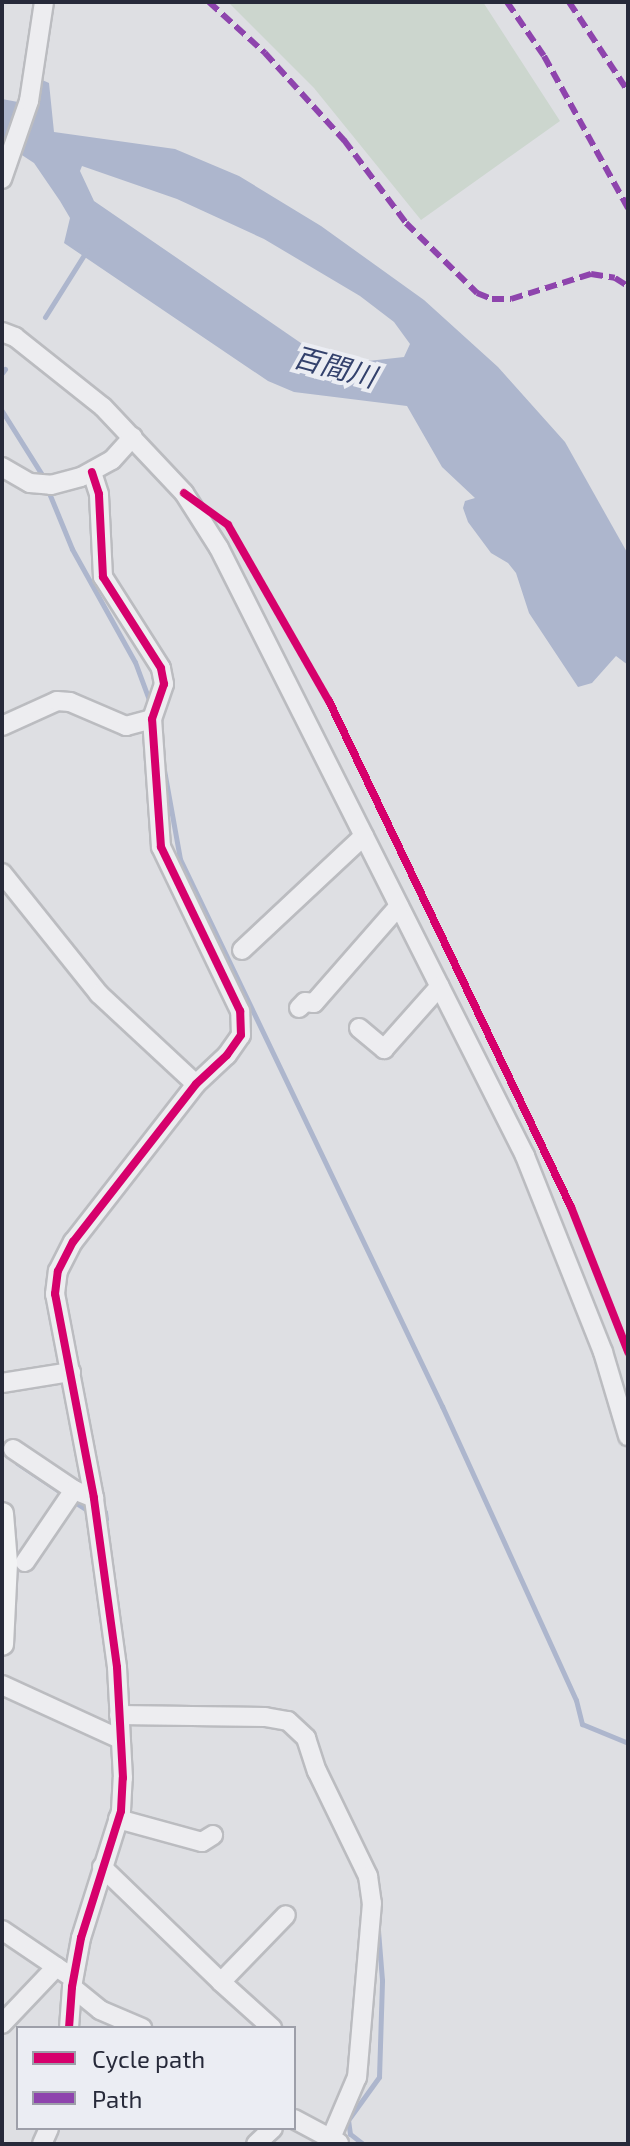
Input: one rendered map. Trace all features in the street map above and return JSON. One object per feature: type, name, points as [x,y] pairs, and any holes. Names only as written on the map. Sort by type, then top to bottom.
[{"type":"main road","points":[[2,1514],[6,1563],[2,1644]]},
{"type":"street","points":[[2,179],[29,101],[44,2]]},
{"type":"street","points":[[2,332],[15,337],[103,407],[184,493],[219,548],[525,1156],[603,1352],[628,1436]]},
{"type":"street","points":[[2,467],[30,483],[51,485],[87,475],[112,460],[133,437]]},
{"type":"street","points":[[69,2026],[72,1982],[118,1819],[123,1778],[117,1667],[95,1507],[55,1294],[58,1271],[73,1242],[196,1084],[227,1055],[241,1035],[240,1011],[161,847],[152,719],[164,684],[161,668],[103,577],[99,494],[87,475]]},
{"type":"street","points":[[2,726],[57,701],[70,702],[126,726],[152,719]]},
{"type":"street","points":[[242,950],[364,836]]},
{"type":"street","points":[[2,873],[99,994],[196,1084]]},
{"type":"street","points":[[299,1008],[305,1002],[314,1003],[399,906]]},
{"type":"street","points":[[359,1028],[384,1049],[440,986]]},
{"type":"street","points":[[2,1383],[71,1372]]},
{"type":"street","points":[[13,1449],[71,1495],[95,1507]]},
{"type":"street","points":[[25,1562],[71,1495]]},
{"type":"street","points":[[2,1685],[120,1739]]},
{"type":"street","points":[[119,1715],[265,1717],[288,1721],[306,1738],[317,1771],[368,1876],[372,1903],[357,2077],[336,2141],[296,2120]]},
{"type":"street","points":[[118,1819],[202,1842],[213,1835]]},
{"type":"street","points":[[102,1867],[270,2026]]},
{"type":"street","points":[[221,1982],[286,1915]]},
{"type":"street","points":[[2,1930],[56,1967],[100,2010],[137,2026]]},
{"type":"street","points":[[2,2024],[56,1967]]},
{"type":"street","points":[[256,2144],[271,2130]]},
{"type":"shaded area","points":[[228,2],[483,2],[560,121],[421,220],[314,88]]},
{"type":"water","name":"百間川","points":[[40,79],[49,83],[54,132],[175,149],[239,176],[321,226],[424,300],[498,367],[565,442],[628,554],[628,665],[616,656],[592,683],[578,687],[529,613],[516,573],[508,563],[491,553],[468,522],[463,508],[465,501],[475,498],[442,467],[407,406],[294,392],[268,381],[64,243],[70,218],[60,201],[34,163],[2,142],[2,99],[18,102]],"holes":[[[82,166],[177,199],[264,239],[360,296],[394,322],[410,344],[404,357],[368,361],[311,350],[94,201],[80,171]]]},
{"type":"waterway","points":[[45,317],[87,250]]},
{"type":"waterway","points":[[2,373],[5,369]]},
{"type":"waterway","points":[[2,411],[44,478]]},
{"type":"waterway","points":[[47,488],[72,549],[135,662],[151,705]]},
{"type":"waterway","points":[[164,770],[180,859],[442,1406],[576,1700],[582,1724],[628,1743]]},
{"type":"waterway","points":[[17,1463],[65,1495]]},
{"type":"waterway","points":[[73,1501],[87,1510],[105,1512],[106,1519]]},
{"type":"waterway","points":[[363,2144],[350,2134],[348,2120],[379,2077],[382,1980],[378,1930]]},
{"type":"marked path","points":[[209,2],[265,53],[344,140],[406,223],[477,293],[492,299],[511,299],[591,274],[615,278],[628,286]]},
{"type":"marked path","points":[[507,2],[544,56],[628,208]]},
{"type":"marked path","points":[[569,2],[628,91]]},
{"type":"cycle path","points":[[69,2026],[81,1938],[121,1811],[123,1778],[117,1667],[94,1498],[55,1294],[58,1271],[73,1242],[196,1084],[227,1055],[241,1035],[240,1011],[161,847],[152,719],[164,684],[161,668],[103,577],[99,494],[92,472]]},
{"type":"cycle path","points":[[184,493],[228,525],[329,701],[571,1207],[628,1352]]}]
